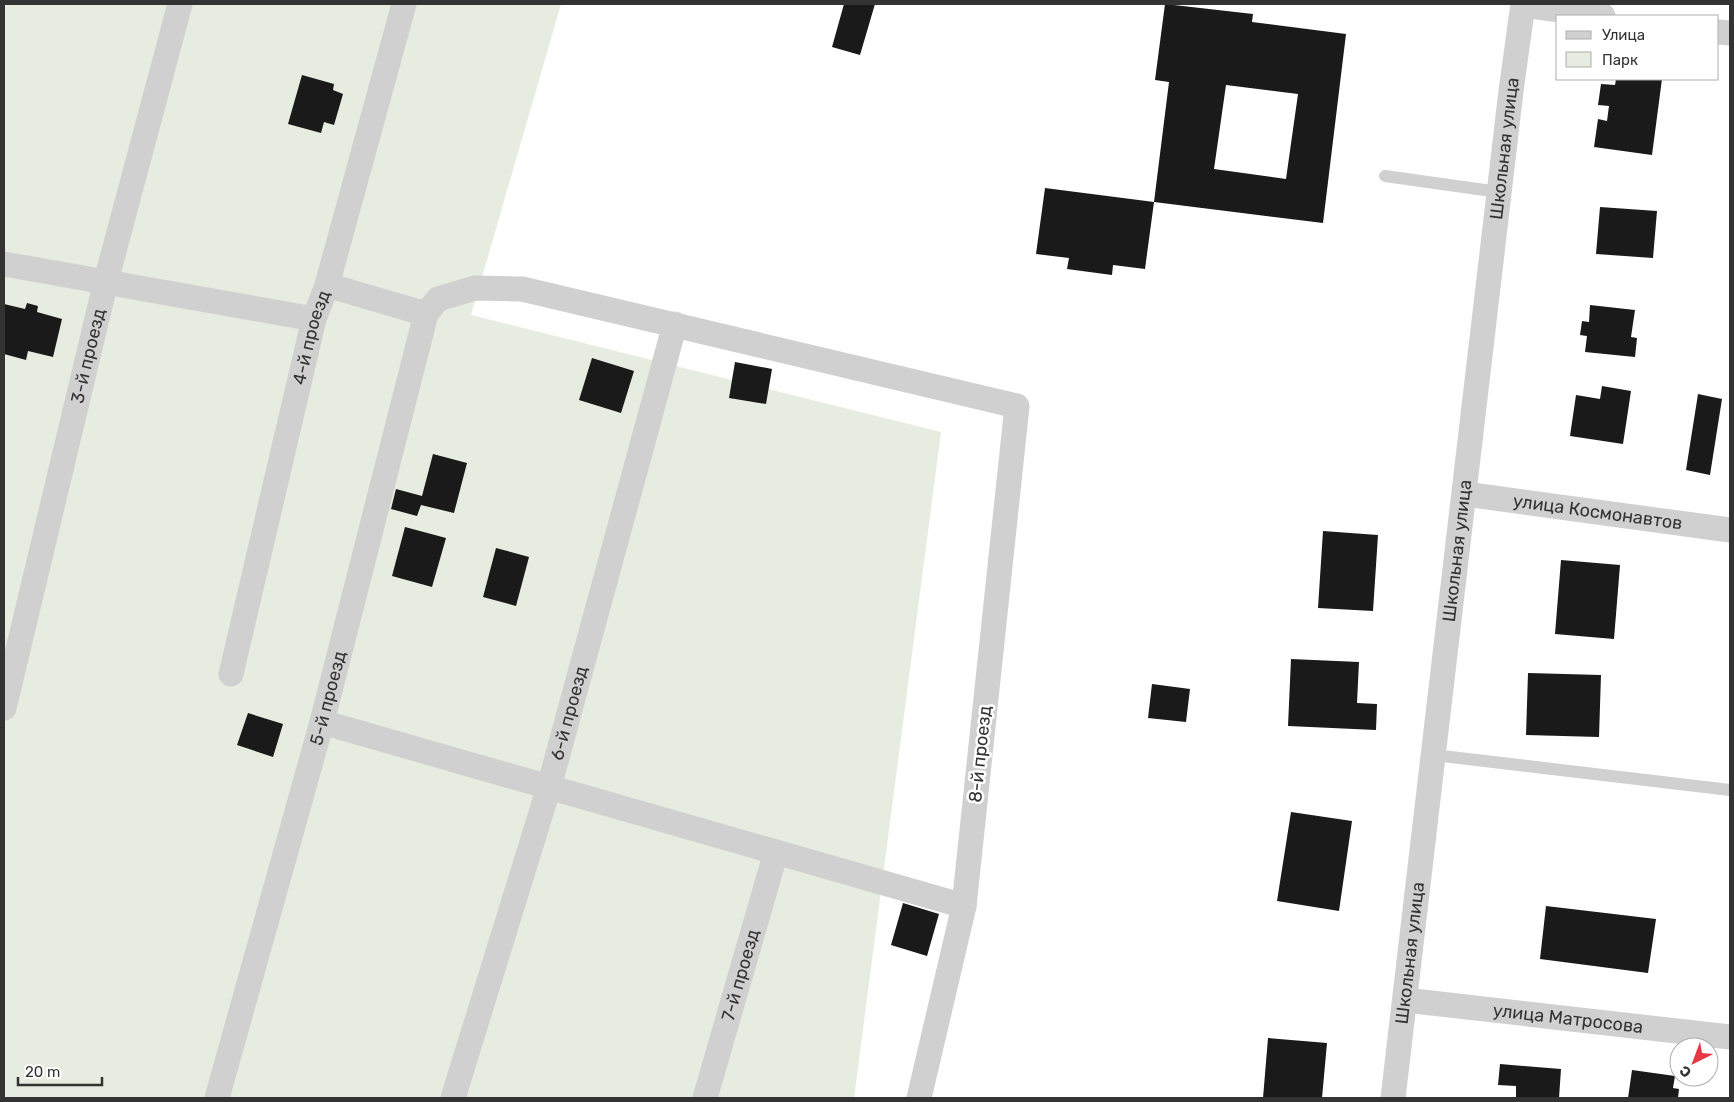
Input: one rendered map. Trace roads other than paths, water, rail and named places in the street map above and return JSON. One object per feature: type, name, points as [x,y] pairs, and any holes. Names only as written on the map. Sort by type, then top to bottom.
[{"type":"street","name":"3-й проезд","points":[[4,708],[106,282],[180,4]]},
{"type":"street","name":"4-й проезд","points":[[231,674],[314,319],[326,285],[404,4]]},
{"type":"street","points":[[1523,5],[1596,15]]},
{"type":"street","name":"Школьная улица","points":[[1393,1098],[1511,91],[1523,5]]},
{"type":"street","points":[[4,264],[314,319]]},
{"type":"street","points":[[326,285],[432,306],[475,288],[522,289],[675,324]]},
{"type":"street","name":"5-й проезд","points":[[217,1098],[322,722],[432,306]]},
{"type":"street","name":"8-й проезд","points":[[675,324],[1017,406],[964,906],[918,1098]]},
{"type":"street","name":"6-й проезд","points":[[453,1098],[549,787],[675,324]]},
{"type":"street","name":"улица Космонавтов","points":[[1465,494],[1730,530]]},
{"type":"street","points":[[322,722],[964,906]]},
{"type":"street","name":"7-й проезд","points":[[705,1098],[776,852]]},
{"type":"street","name":"улица Матросова","points":[[1405,1000],[1730,1037]]},
{"type":"lane","points":[[1385,176],[1499,192]]},
{"type":"lane","points":[[1434,755],[1730,790]]}]
